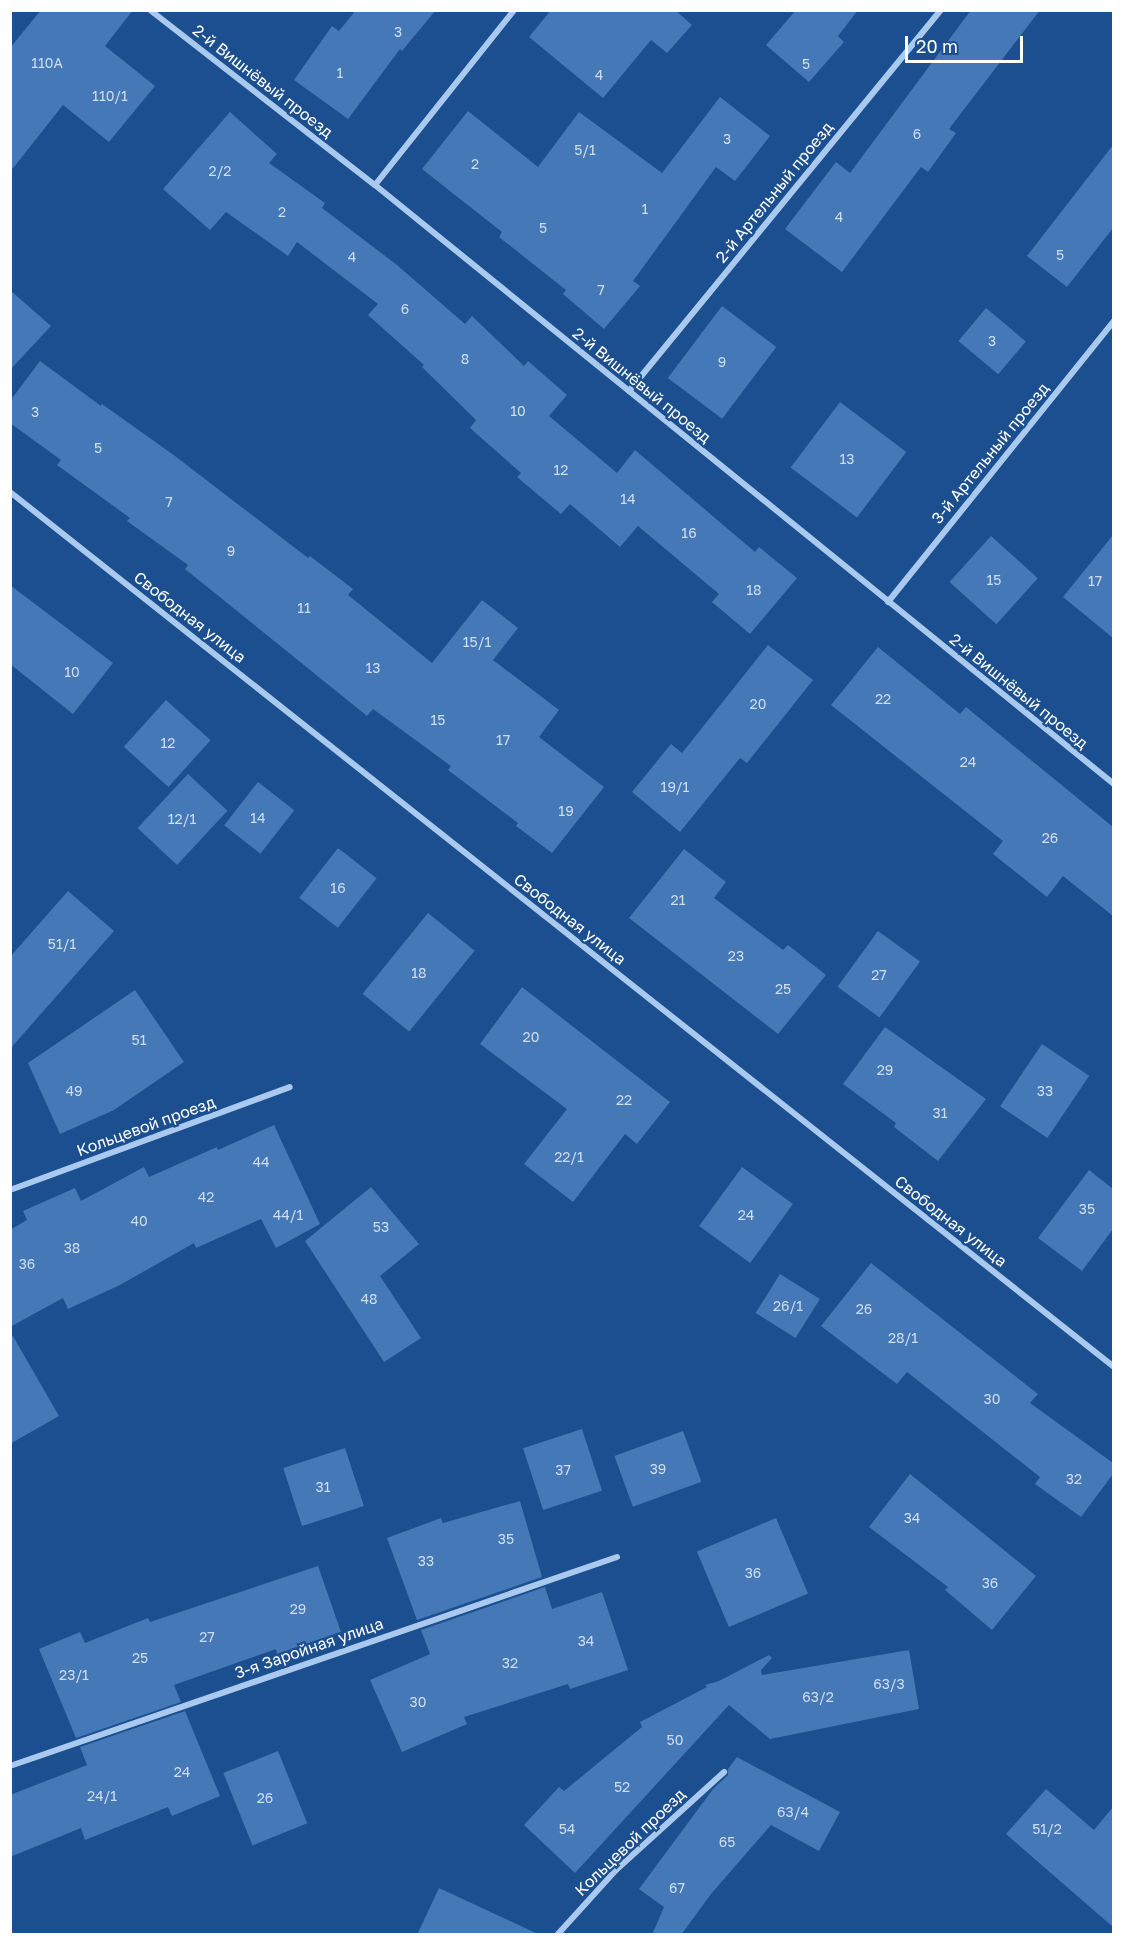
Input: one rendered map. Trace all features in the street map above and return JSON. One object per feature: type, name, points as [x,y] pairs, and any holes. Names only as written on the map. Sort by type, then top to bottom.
[{"type":"street","name":"2-й Вишнёвый проезд","points":[[150,10],[375,185],[1113,784]]},
{"type":"street","points":[[375,185],[514,10]]},
{"type":"street","name":"2-й Артельный проезд","points":[[629,391],[941,10]]},
{"type":"street","name":"3-й Артельный проезд","points":[[888,602],[1113,321]]},
{"type":"street","name":"Свободная улица","points":[[10,492],[1113,1367]]},
{"type":"street","name":"Кольцевой проезд","points":[[10,1190],[290,1087]]},
{"type":"street","name":"3-я Заройная улица","points":[[10,1766],[616,1557]]},
{"type":"street","name":"Кольцевой проезд","points":[[558,1935],[616,1870],[724,1772]]},
{"type":"building","points":[[41,10],[133,10],[105,46],[155,86],[109,142],[63,105],[10,172],[10,48]]},
{"type":"building","points":[[356,10],[436,10],[402,51],[400,49],[348,119],[294,80],[332,26],[339,31]]},
{"type":"building","points":[[551,10],[675,10],[692,25],[667,53],[651,40],[603,98],[529,37]]},
{"type":"building","points":[[796,10],[858,10],[838,36],[844,42],[809,82],[766,45]]},
{"type":"building","points":[[971,10],[1040,10],[949,129],[956,133],[928,172],[921,167],[842,272],[785,229],[836,162],[850,173]]},
{"type":"building","points":[[720,97],[770,136],[735,181],[716,167],[633,281],[640,286],[604,329],[563,294],[566,290],[499,237],[502,232],[422,169],[468,111],[538,167],[579,112],[662,173]]},
{"type":"building","points":[[230,112],[277,154],[269,163],[325,203],[322,208],[397,265],[465,324],[472,316],[524,366],[528,361],[567,395],[549,416],[617,473],[635,450],[755,552],[759,547],[797,578],[750,634],[712,602],[719,594],[638,526],[620,547],[570,504],[561,514],[517,477],[521,473],[470,428],[476,420],[422,367],[424,365],[368,315],[378,304],[297,242],[288,256],[226,212],[210,230],[163,189]]},
{"type":"building","points":[[1113,145],[1113,228],[1067,287],[1027,256]]},
{"type":"building","points":[[10,290],[51,326],[10,370]]},
{"type":"building","points":[[722,306],[776,347],[722,419],[668,378]]},
{"type":"building","points":[[986,308],[1026,341],[998,374],[958,341]]},
{"type":"building","points":[[40,361],[175,456],[308,558],[310,556],[353,589],[348,595],[432,663],[482,600],[518,628],[493,660],[559,710],[539,737],[604,787],[552,853],[516,826],[518,823],[448,770],[451,766],[373,709],[367,716],[185,569],[188,565],[127,521],[130,518],[57,465],[61,460],[10,423],[10,401]]},
{"type":"building","points":[[840,402],[906,452],[857,517],[791,467]]},
{"type":"building","points":[[1113,535],[1113,638],[1063,597]]},
{"type":"building","points":[[991,536],[1038,578],[996,624],[950,582]]},
{"type":"building","points":[[10,585],[113,663],[73,714],[10,664]]},
{"type":"building","points":[[768,645],[813,680],[747,763],[740,758],[680,832],[632,792],[671,744],[682,753]]},
{"type":"building","points":[[878,647],[960,714],[966,707],[1113,827],[1113,916],[1063,876],[1047,897],[993,854],[1003,841],[831,705]]},
{"type":"building","points":[[166,700],[211,740],[168,787],[124,747]]},
{"type":"building","points":[[188,774],[227,811],[177,865],[138,828]]},
{"type":"building","points":[[258,782],[294,810],[260,854],[224,825]]},
{"type":"building","points":[[338,848],[377,878],[338,928],[299,898]]},
{"type":"building","points":[[684,849],[726,882],[714,898],[783,950],[788,945],[826,975],[778,1034],[629,918]]},
{"type":"building","points":[[68,891],[114,931],[10,1049],[10,957]]},
{"type":"building","points":[[428,913],[475,951],[409,1032],[363,994]]},
{"type":"building","points":[[878,931],[920,962],[880,1017],[837,987]]},
{"type":"building","points":[[522,987],[670,1102],[637,1144],[625,1134],[573,1202],[524,1164],[567,1109],[480,1044]]},
{"type":"building","points":[[135,990],[184,1062],[114,1110],[60,1134],[28,1063]]},
{"type":"building","points":[[885,1027],[986,1099],[938,1161],[894,1127],[896,1123],[843,1084]]},
{"type":"building","points":[[1042,1044],[1089,1076],[1047,1138],[1000,1106]]},
{"type":"building","points":[[274,1125],[320,1224],[276,1248],[261,1219],[196,1248],[194,1243],[120,1285],[68,1309],[63,1298],[10,1327],[10,1230],[27,1220],[23,1211],[75,1188],[81,1201],[144,1167],[149,1177]]},
{"type":"building","points":[[742,1167],[793,1204],[750,1263],[699,1226]]},
{"type":"building","points":[[1089,1170],[1113,1189],[1113,1229],[1082,1271],[1038,1238]]},
{"type":"building","points":[[371,1187],[419,1244],[380,1276],[421,1338],[384,1362],[305,1241]]},
{"type":"building","points":[[871,1263],[1038,1394],[1030,1403],[1113,1463],[1113,1474],[1081,1517],[1035,1484],[1040,1477],[907,1372],[897,1384],[821,1326]]},
{"type":"building","points":[[780,1274],[820,1299],[795,1338],[756,1313]]},
{"type":"building","points":[[10,1331],[59,1416],[10,1444]]},
{"type":"building","points":[[582,1429],[602,1491],[543,1510],[523,1448]]},
{"type":"building","points":[[683,1431],[701,1482],[633,1507],[614,1456]]},
{"type":"building","points":[[345,1448],[364,1506],[302,1526],[283,1468]]},
{"type":"building","points":[[910,1474],[1036,1576],[992,1630],[945,1590],[948,1587],[869,1527]]},
{"type":"building","points":[[520,1501],[542,1577],[417,1620],[387,1538],[441,1518],[443,1523]]},
{"type":"building","points":[[776,1518],[808,1593],[729,1627],[697,1552]]},
{"type":"building","points":[[318,1566],[341,1632],[277,1654],[276,1649],[174,1685],[181,1702],[76,1738],[39,1649],[80,1632],[85,1643],[148,1618],[150,1622]]},
{"type":"building","points":[[545,1587],[552,1609],[602,1592],[628,1670],[570,1689],[568,1684],[464,1717],[467,1724],[402,1752],[370,1680],[430,1654],[421,1630]]},
{"type":"building","points":[[909,1650],[919,1709],[770,1739],[729,1705],[575,1873],[524,1825],[559,1787],[564,1791],[642,1727],[640,1722],[707,1687],[705,1685],[719,1681],[769,1655],[772,1658],[761,1670],[762,1675]]},
{"type":"building","points":[[185,1711],[220,1796],[172,1816],[168,1807],[85,1840],[81,1828],[10,1857],[10,1795],[87,1765],[80,1747]]},
{"type":"building","points":[[278,1751],[307,1823],[253,1845],[223,1773]]},
{"type":"building","points":[[737,1757],[840,1812],[819,1851],[771,1825],[711,1894],[681,1935],[652,1935],[664,1907],[639,1889],[713,1789],[728,1775],[728,1769]]},
{"type":"building","points":[[1046,1789],[1094,1830],[1113,1807],[1113,1927],[1006,1834]]},
{"type":"building","points":[[439,1888],[540,1935],[417,1935]]}]
